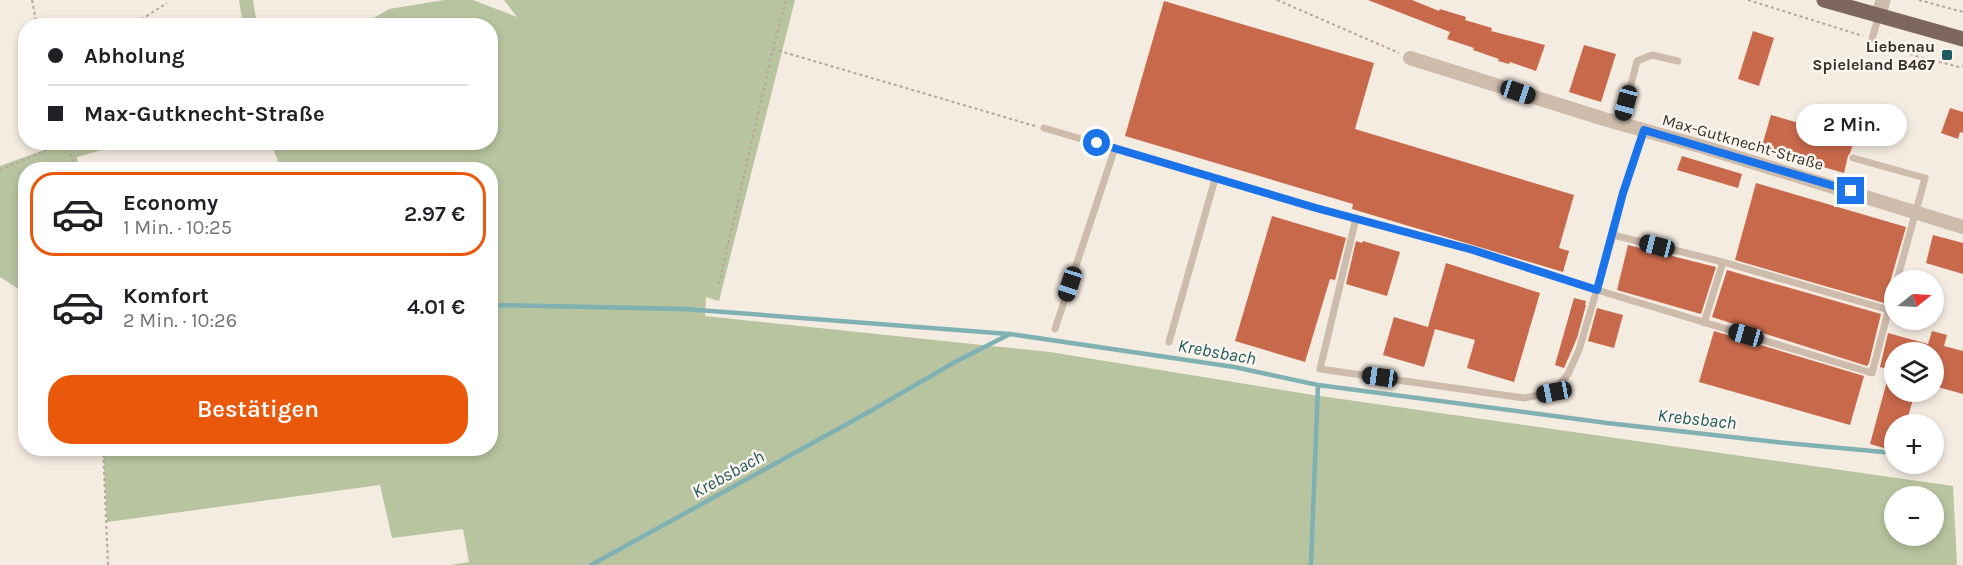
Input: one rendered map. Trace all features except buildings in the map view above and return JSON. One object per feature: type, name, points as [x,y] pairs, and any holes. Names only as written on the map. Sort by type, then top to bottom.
[{"type":"main road","points":[[1824,0],[1963,39]]},
{"type":"street","points":[[1879,15],[1883,0]]},
{"type":"street","name":"Max-Gutknecht-Straße","points":[[1410,58],[1621,124],[1963,226]]},
{"type":"lane","points":[[1872,39],[1879,15]]},
{"type":"lane","points":[[1621,124],[1637,60],[1652,55],[1678,61]]},
{"type":"lane","points":[[1044,128],[1215,179],[1473,250],[1872,373],[1884,329]]},
{"type":"lane","points":[[1356,218],[1320,369],[1524,398],[1554,392],[1568,374],[1579,350],[1623,193],[1644,130]]},
{"type":"lane","points":[[1055,329],[1115,148]]},
{"type":"lane","points":[[1853,158],[1925,178],[1900,270]]},
{"type":"lane","points":[[1169,342],[1215,179]]},
{"type":"lane","points":[[1613,235],[1723,262],[1884,309]]},
{"type":"lane","points":[[1704,323],[1723,262]]},
{"type":"path","points":[[32,0],[35,18]]},
{"type":"path","points":[[719,284],[786,0]]},
{"type":"path","points":[[1277,0],[1410,58]]},
{"type":"path","points":[[1748,0],[1872,39],[1916,56],[1959,67],[1963,66]]},
{"type":"path","points":[[1918,0],[1963,12]]},
{"type":"path","points":[[144,18],[167,3]]},
{"type":"path","points":[[773,49],[1044,128]]},
{"type":"path","points":[[19,162],[48,150]]},
{"type":"path","points":[[0,170],[18,162]]},
{"type":"path","points":[[103,456],[108,565]]},
{"type":"green space","points":[[239,0],[253,0],[256,18],[242,18]]},
{"type":"green space","points":[[444,0],[473,0],[517,17],[504,0],[795,0],[719,301],[706,297],[705,316],[1050,352],[1313,395],[1953,486],[1957,565],[450,565],[469,562],[463,529],[392,538],[380,485],[107,522],[103,456],[498,456],[498,162],[278,162],[274,150],[498,150],[498,18],[374,18],[389,9]]},
{"type":"green space","points":[[44,150],[102,150],[77,157],[78,162],[18,162],[18,289],[0,277],[0,166]]},
{"type":"waterway","points":[[498,305],[685,309],[1009,334]]},
{"type":"waterway","name":"Krebsbach","points":[[591,565],[955,362],[1010,334],[1234,367],[1318,385],[1607,423],[1884,452]]},
{"type":"waterway","points":[[1311,565],[1318,385]]},
{"type":"place","name":"Liebenau Spieleland B467","points":[[1947,55]]},
{"type":"route","points":[[1097,143],[1316,208],[1473,250],[1597,290],[1623,193],[1644,130],[1851,191]]}]
